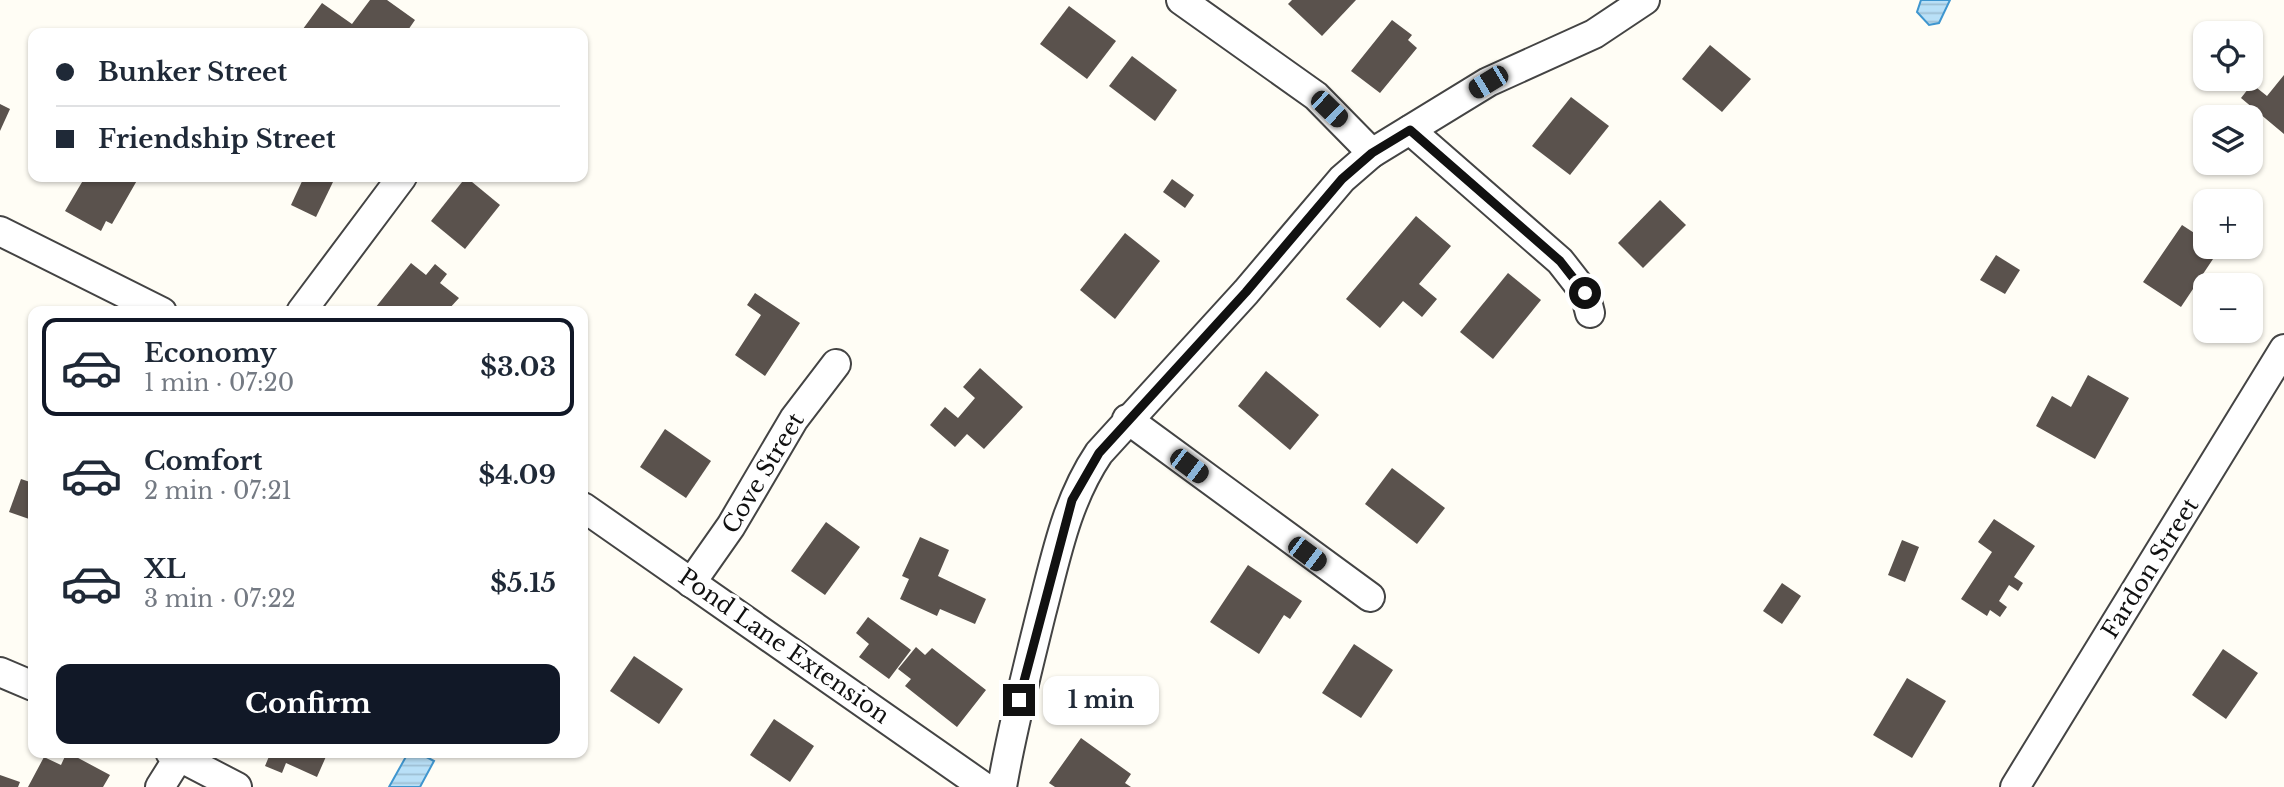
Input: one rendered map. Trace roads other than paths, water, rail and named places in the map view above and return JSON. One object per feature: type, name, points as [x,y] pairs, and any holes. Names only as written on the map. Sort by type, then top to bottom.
[{"type":"street","points":[[1181,0],[1316,96],[1372,153]]},
{"type":"street","points":[[1002,787],[1019,700],[1072,500],[1099,453],[1127,419],[1246,292],[1342,179],[1372,153],[1488,82],[1594,34],[1645,0]]},
{"type":"street","points":[[1410,130],[1560,261],[1585,293],[1590,313]]},
{"type":"street","points":[[305,306],[398,182]]},
{"type":"street","points":[[0,231],[150,306]]},
{"type":"street","name":"Fardon Street","points":[[2015,787],[2284,349]]},
{"type":"street","name":"Cove Street","points":[[691,583],[731,526],[794,419],[836,364]]},
{"type":"street","points":[[1127,419],[1324,567],[1370,597]]},
{"type":"street","name":"Pond Lane Extension","points":[[588,511],[984,787]]},
{"type":"street","points":[[0,672],[28,684]]},
{"type":"street","points":[[160,787],[175,758]]},
{"type":"street","points":[[184,758],[237,787]]},
{"type":"water","points":[[1921,0],[1950,0],[1939,23],[1929,25],[1917,12]]},
{"type":"water","points":[[405,758],[428,758],[434,761],[420,787],[389,787]]}]
